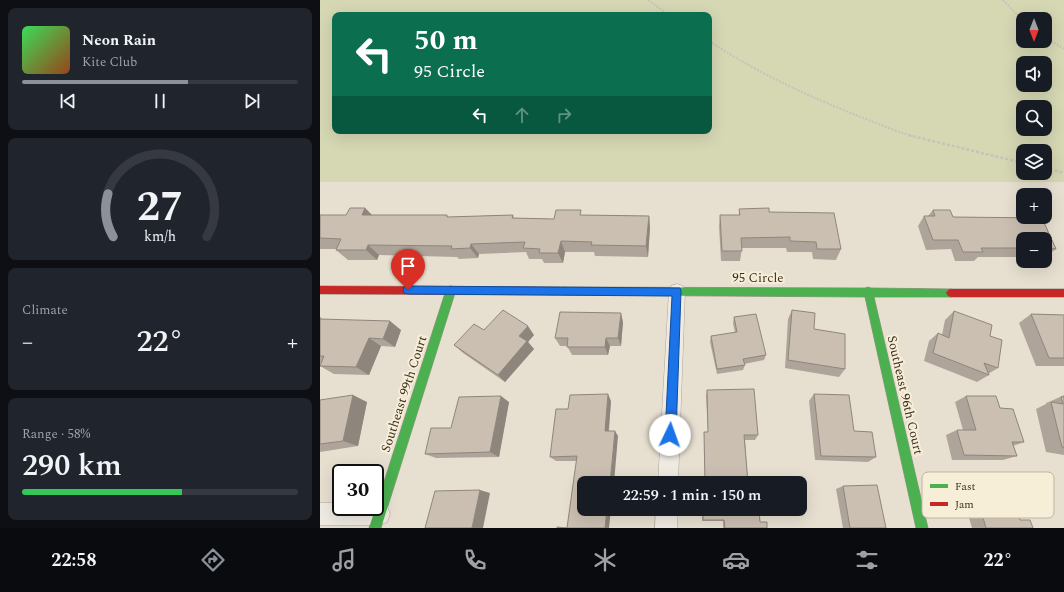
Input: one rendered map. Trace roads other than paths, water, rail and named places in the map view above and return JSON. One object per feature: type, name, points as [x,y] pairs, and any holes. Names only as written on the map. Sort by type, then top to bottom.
[{"type":"street","name":"95 Circle","points":[[320,290],[868,291],[1064,293]]},
{"type":"street","name":"Southeast 99th Court","points":[[377,521],[451,290]]},
{"type":"street","points":[[668,476],[676,291]]},
{"type":"street","name":"Southeast 96th Court","points":[[868,291],[922,528]]},
{"type":"street","points":[[320,514],[377,521]]},
{"type":"street","points":[[666,528],[667,516]]}]
